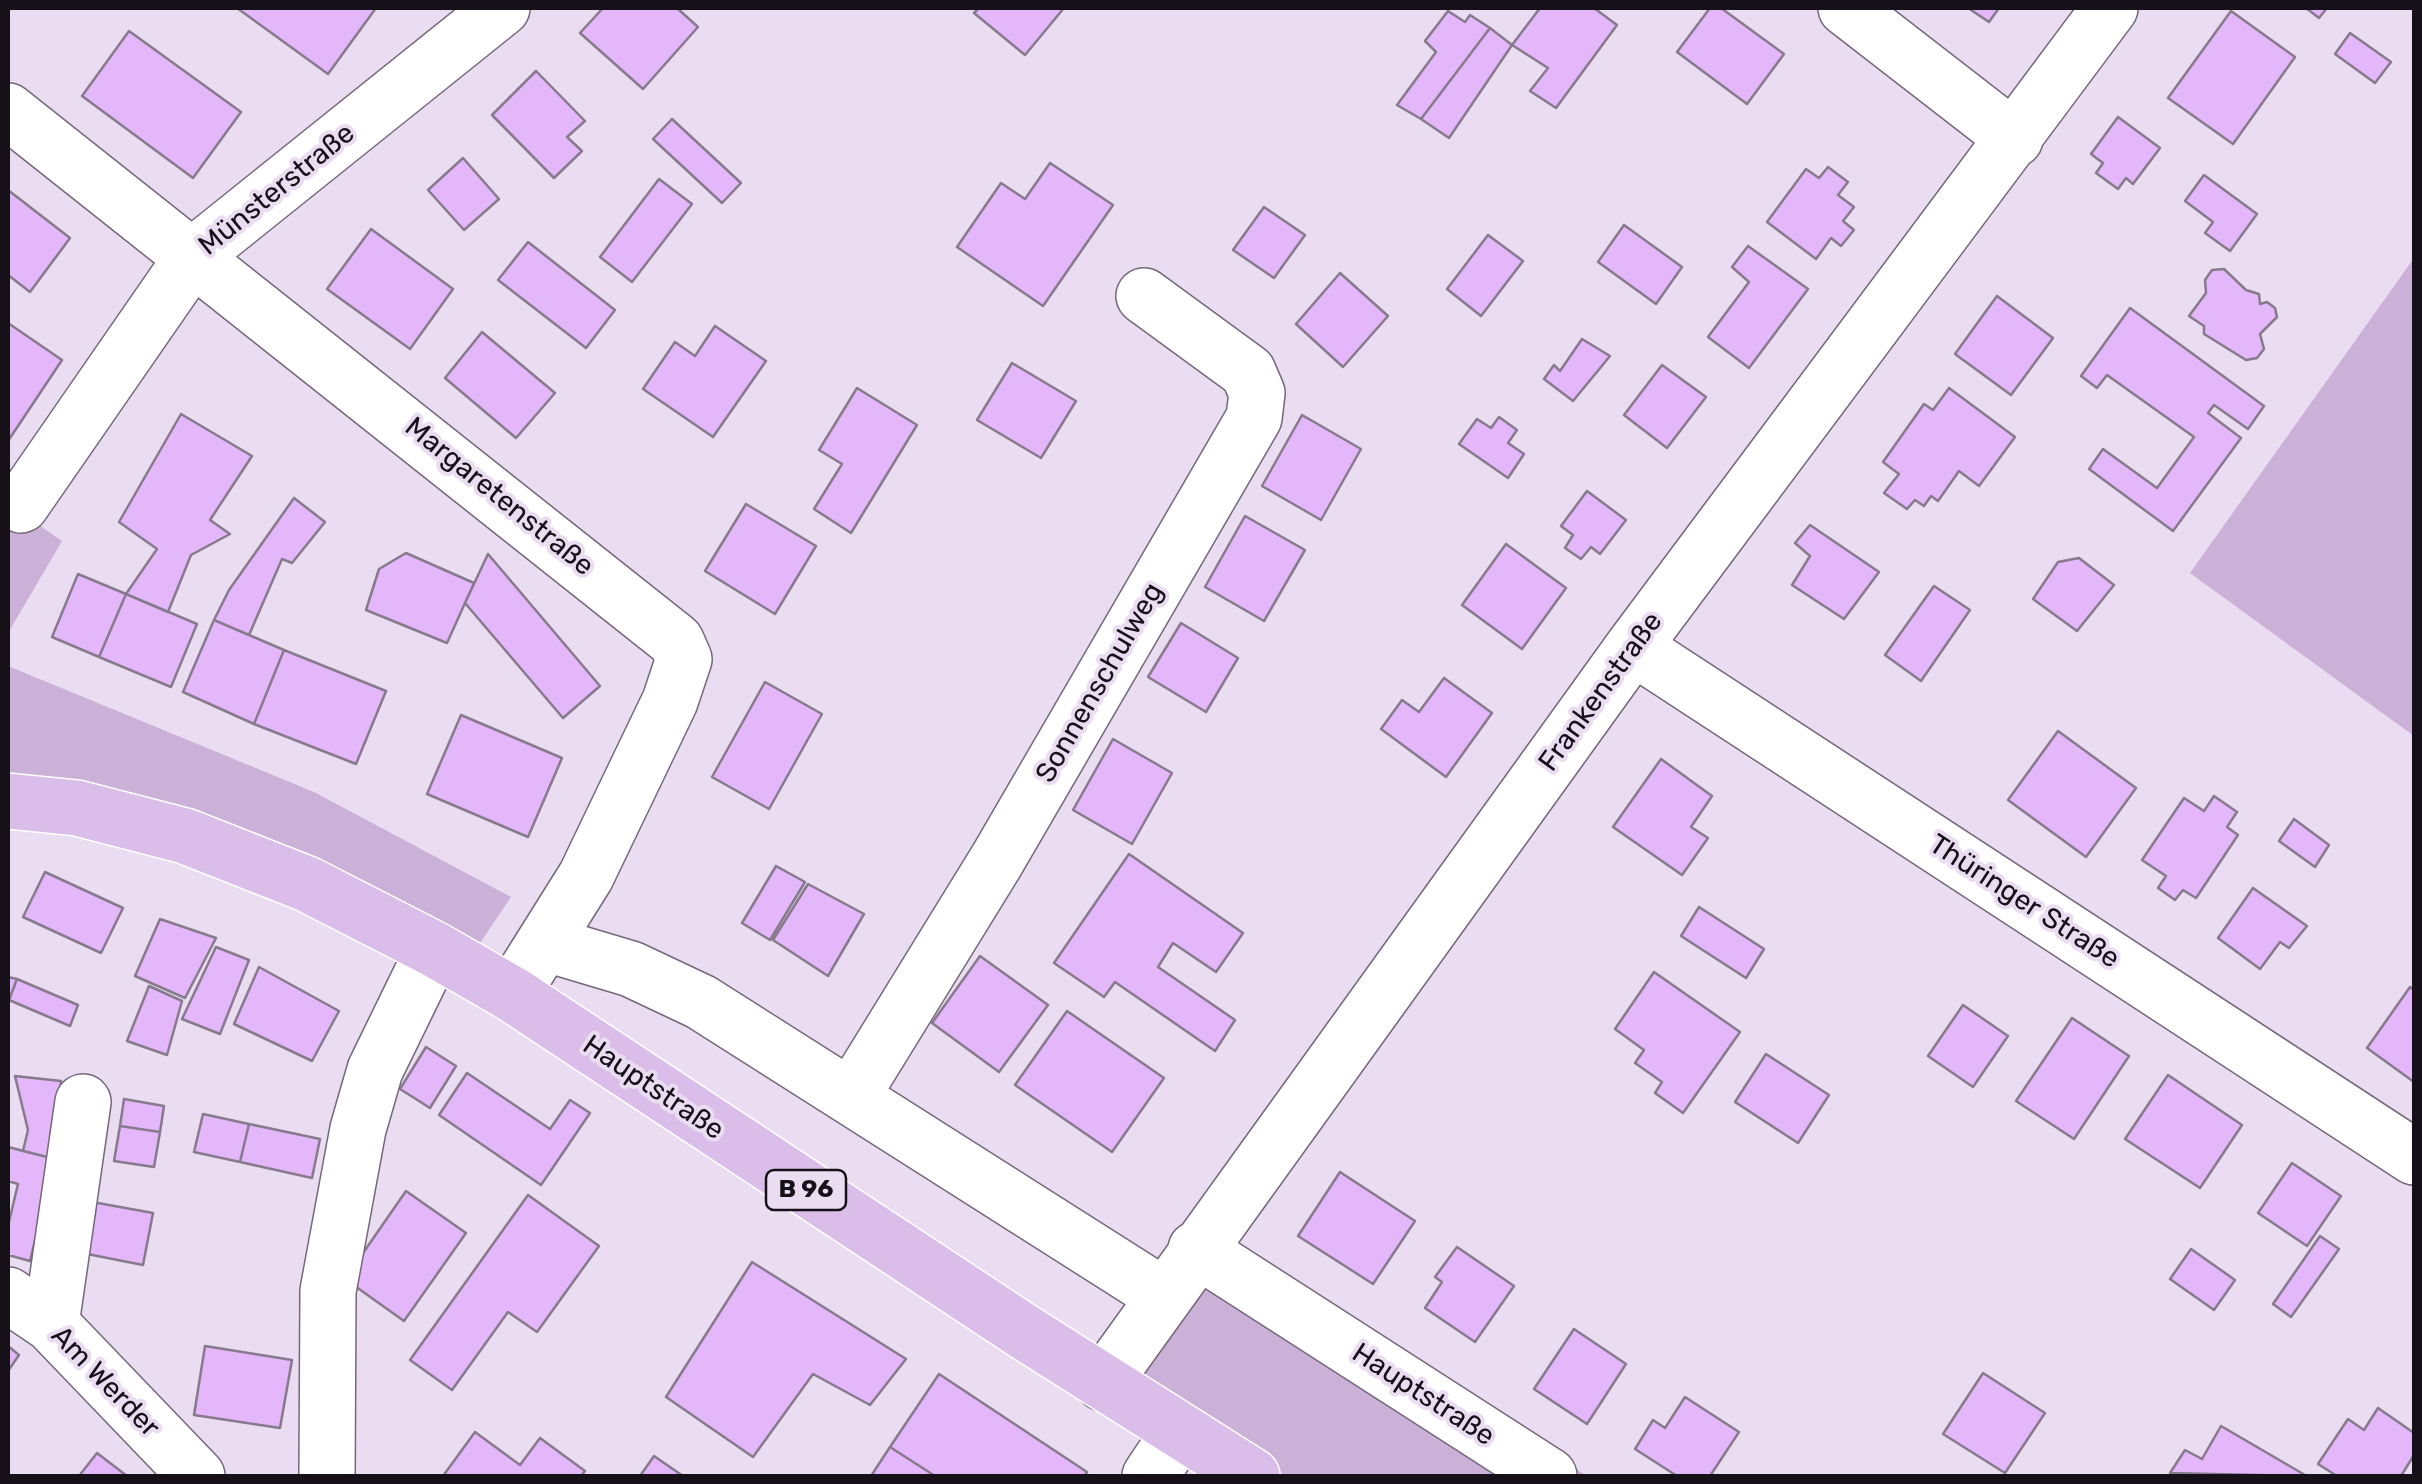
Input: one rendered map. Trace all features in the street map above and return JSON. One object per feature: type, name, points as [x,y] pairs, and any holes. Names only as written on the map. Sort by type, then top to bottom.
[{"type":"main road","name":"Hauptstraße","points":[[8,801],[77,808],[185,836],[307,884],[434,949],[512,994],[1102,1382],[1252,1476]]},
{"type":"street","name":"Münsterstraße","points":[[20,505],[194,256],[502,8]]},
{"type":"street","points":[[1846,8],[2015,139]]},
{"type":"street","name":"Frankenstraße","points":[[1102,1382],[1633,647],[2110,8]]},
{"type":"street","name":"Margaretenstraße","points":[[8,111],[676,641],[684,658],[670,702],[586,876],[547,944],[512,994]]},
{"type":"street","name":"Sonnenschulweg","points":[[851,1097],[997,860],[1254,418],[1258,392],[1248,372],[1144,296]]},
{"type":"street","name":"Thüringer Straße","points":[[1633,647],[2414,1157]]},
{"type":"street","points":[[547,944],[666,983],[1164,1296]]},
{"type":"street","points":[[327,1476],[328,1292],[358,1129],[374,1070],[434,949]]},
{"type":"street","points":[[29,1310],[83,1102]]},
{"type":"street","name":"Hauptstraße","points":[[1196,1249],[1549,1476]]},
{"type":"street","name":"Am Werder","points":[[29,1310],[197,1476]]},
{"type":"street","points":[[1150,1476],[1180,1432]]},
{"type":"shaded area","points":[[2414,258],[2414,736],[2190,573]]},
{"type":"shaded area","points":[[8,504],[62,541],[8,633]]},
{"type":"shaded area","points":[[8,666],[314,792],[511,897],[474,952],[8,794]]},
{"type":"shaded area","points":[[1224,1243],[1587,1476],[1286,1476],[1129,1375]]},
{"type":"building","points":[[237,8],[376,8],[328,74]]},
{"type":"building","points":[[603,8],[677,8],[698,27],[643,89],[580,33]]},
{"type":"building","points":[[979,8],[1064,8],[1025,55],[974,13]]},
{"type":"building","points":[[1540,8],[1594,8],[1617,25],[1556,108],[1530,91],[1548,68],[1512,45]]},
{"type":"building","points":[[1710,8],[1721,8],[1784,54],[1747,104],[1677,52]]},
{"type":"building","points":[[1968,8],[1999,8],[1989,22]]},
{"type":"building","points":[[2306,8],[2327,8],[2319,18]]},
{"type":"building","points":[[1448,11],[1465,22],[1470,15],[1490,28],[1421,119],[1397,105],[1436,52],[1425,41]]},
{"type":"building","points":[[2231,11],[2295,57],[2233,144],[2168,98]]},
{"type":"building","points":[[1490,28],[1512,45],[1449,138],[1421,119]]},
{"type":"building","points":[[129,31],[241,112],[193,178],[82,96]]},
{"type":"building","points":[[2350,33],[2391,62],[2375,83],[2335,54]]},
{"type":"building","points":[[536,71],[585,121],[567,137],[582,151],[554,178],[492,115]]},
{"type":"building","points":[[2118,117],[2160,148],[2133,184],[2126,178],[2118,189],[2096,173],[2103,163],[2091,154]]},
{"type":"building","points":[[672,119],[741,183],[722,203],[653,139]]},
{"type":"building","points":[[463,158],[499,199],[464,230],[428,190]]},
{"type":"building","points":[[1050,163],[1113,205],[1043,306],[957,247],[1001,183],[1025,199]]},
{"type":"building","points":[[1828,167],[1848,182],[1838,195],[1854,207],[1843,221],[1854,230],[1841,246],[1831,238],[1816,259],[1767,222],[1806,169],[1819,178]]},
{"type":"building","points":[[2204,175],[2257,214],[2230,251],[2205,233],[2213,222],[2185,201]]},
{"type":"building","points":[[659,179],[692,204],[632,282],[600,257]]},
{"type":"building","points":[[8,190],[70,238],[30,292],[8,275]]},
{"type":"building","points":[[1264,207],[1305,235],[1274,278],[1233,250]]},
{"type":"building","points":[[1624,225],[1682,267],[1656,304],[1598,262]]},
{"type":"building","points":[[371,229],[453,289],[410,349],[327,289]]},
{"type":"building","points":[[1488,235],[1523,261],[1481,316],[1447,289]]},
{"type":"building","points":[[528,242],[615,310],[586,348],[498,280]]},
{"type":"building","points":[[1748,246],[1808,289],[1749,368],[1708,337],[1749,282],[1732,267]]},
{"type":"building","points":[[2224,269],[2246,290],[2259,294],[2260,304],[2267,302],[2275,308],[2277,317],[2260,334],[2264,349],[2257,358],[2246,360],[2204,334],[2204,326],[2189,316],[2206,293],[2205,280],[2212,270]]},
{"type":"building","points":[[1340,273],[1388,316],[1343,367],[1296,324]]},
{"type":"building","points":[[1997,296],[2053,338],[2011,395],[1955,354]]},
{"type":"building","points":[[2130,308],[2264,406],[2248,429],[2214,405],[2208,413],[2241,438],[2173,531],[2089,469],[2103,449],[2157,488],[2194,437],[2107,375],[2097,388],[2081,376]]},
{"type":"building","points":[[8,323],[62,360],[8,441]]},
{"type":"building","points":[[715,326],[766,361],[713,437],[643,389],[675,342],[695,356]]},
{"type":"building","points":[[482,332],[555,393],[516,438],[445,378]]},
{"type":"building","points":[[1582,339],[1610,356],[1573,401],[1544,379],[1554,365],[1560,371]]},
{"type":"building","points":[[1012,363],[1076,401],[1041,458],[977,420]]},
{"type":"building","points":[[1662,365],[1706,397],[1667,448],[1624,415]]},
{"type":"building","points":[[857,388],[917,425],[851,533],[814,509],[842,464],[819,450]]},
{"type":"building","points":[[1949,388],[2015,437],[1979,486],[1959,471],[1938,501],[1931,496],[1924,506],[1915,500],[1907,509],[1884,493],[1899,474],[1883,462],[1924,404],[1933,410]]},
{"type":"building","points":[[181,414],[252,456],[210,520],[230,534],[191,555],[168,612],[126,594],[157,549],[119,522]]},
{"type":"building","points":[[1302,415],[1361,449],[1321,520],[1262,486]]},
{"type":"building","points":[[1499,417],[1517,430],[1508,443],[1524,454],[1508,478],[1459,444],[1477,419],[1491,428]]},
{"type":"building","points":[[1587,491],[1626,520],[1600,554],[1591,547],[1581,559],[1565,548],[1573,535],[1561,526]]},
{"type":"building","points":[[294,498],[325,522],[292,563],[282,559],[249,635],[214,620],[229,590]]},
{"type":"building","points":[[746,504],[816,546],[775,614],[705,571]]},
{"type":"building","points":[[1245,516],[1305,550],[1264,621],[1205,587]]},
{"type":"building","points":[[1810,525],[1879,572],[1844,619],[1792,585],[1810,556],[1795,543]]},
{"type":"building","points":[[1506,544],[1566,588],[1522,649],[1462,605]]},
{"type":"building","points":[[406,553],[474,583],[447,643],[366,610],[379,569]]},
{"type":"building","points":[[488,554],[600,686],[563,718],[465,603]]},
{"type":"building","points":[[2079,558],[2114,585],[2077,631],[2033,599],[2058,562]]},
{"type":"building","points":[[78,574],[126,594],[99,657],[52,637]]},
{"type":"building","points":[[1934,586],[1970,610],[1921,681],[1885,655]]},
{"type":"building","points":[[126,594],[197,624],[171,687],[99,657]]},
{"type":"building","points":[[214,620],[284,650],[254,724],[183,692]]},
{"type":"building","points":[[1181,623],[1238,658],[1206,712],[1148,677]]},
{"type":"building","points":[[284,650],[386,691],[356,764],[254,724]]},
{"type":"building","points":[[1444,678],[1492,713],[1446,777],[1381,729],[1402,700],[1419,712]]},
{"type":"building","points":[[765,682],[822,714],[769,809],[712,777]]},
{"type":"building","points":[[461,715],[562,758],[528,837],[427,794]]},
{"type":"building","points":[[2058,731],[2136,788],[2086,857],[2008,800]]},
{"type":"building","points":[[1113,739],[1172,773],[1132,844],[1073,810]]},
{"type":"building","points":[[1661,759],[1712,796],[1691,827],[1708,838],[1682,875],[1613,827]]},
{"type":"building","points":[[2214,796],[2237,812],[2227,827],[2238,835],[2196,898],[2183,890],[2175,900],[2158,888],[2166,876],[2142,860],[2184,798],[2204,811]]},
{"type":"building","points":[[2294,819],[2329,845],[2315,867],[2279,841]]},
{"type":"building","points":[[1129,854],[1243,933],[1216,972],[1173,943],[1158,967],[1235,1020],[1215,1051],[1115,982],[1104,997],[1054,963]]},
{"type":"building","points":[[776,866],[805,882],[770,940],[742,923]]},
{"type":"building","points":[[45,872],[123,908],[101,953],[23,917]]},
{"type":"building","points":[[808,884],[864,914],[828,976],[773,940]]},
{"type":"building","points":[[2253,888],[2307,926],[2289,948],[2280,942],[2260,969],[2218,938]]},
{"type":"building","points":[[1699,907],[1764,949],[1746,978],[1681,936]]},
{"type":"building","points":[[160,919],[216,938],[185,998],[135,976]]},
{"type":"building","points":[[216,947],[249,960],[220,1034],[182,1019]]},
{"type":"building","points":[[980,956],[1048,1005],[999,1072],[932,1023]]},
{"type":"building","points":[[259,967],[339,1011],[312,1061],[234,1024]]},
{"type":"building","points":[[1654,972],[1740,1032],[1683,1113],[1655,1093],[1662,1082],[1635,1063],[1644,1050],[1615,1029]]},
{"type":"building","points":[[8,977],[17,979],[9,1000],[8,1000]]},
{"type":"building","points":[[17,979],[78,1005],[70,1026],[9,1000]]},
{"type":"building","points":[[149,986],[182,1001],[167,1055],[127,1041]]},
{"type":"building","points":[[2410,987],[2414,990],[2414,1082],[2367,1048]]},
{"type":"building","points":[[1963,1005],[2008,1036],[1973,1087],[1928,1056]]},
{"type":"building","points":[[1067,1011],[1164,1078],[1112,1152],[1015,1085]]},
{"type":"building","points":[[2072,1018],[2129,1056],[2074,1139],[2016,1101]]},
{"type":"building","points":[[426,1047],[456,1066],[430,1108],[400,1089]]},
{"type":"building","points":[[1766,1054],[1829,1095],[1798,1143],[1735,1102]]},
{"type":"building","points":[[467,1073],[550,1129],[570,1100],[590,1113],[541,1185],[439,1115]]},
{"type":"building","points":[[2168,1075],[2242,1125],[2200,1188],[2125,1139]]},
{"type":"building","points":[[15,1076],[61,1081],[55,1159],[23,1151],[28,1130]]},
{"type":"building","points":[[124,1099],[164,1106],[160,1132],[120,1126]]},
{"type":"building","points":[[203,1114],[249,1124],[240,1162],[194,1152]]},
{"type":"building","points":[[249,1124],[320,1139],[312,1178],[240,1162]]},
{"type":"building","points":[[120,1126],[160,1132],[154,1167],[114,1161]]},
{"type":"building","points":[[8,1147],[55,1159],[30,1261],[8,1255],[8,1226],[18,1184],[8,1181]]},
{"type":"building","points":[[2292,1163],[2341,1196],[2307,1246],[2258,1213]]},
{"type":"building","points":[[1340,1172],[1415,1221],[1373,1284],[1298,1236]]},
{"type":"building","points":[[406,1191],[466,1233],[404,1321],[345,1279]]},
{"type":"building","points":[[528,1195],[599,1246],[537,1332],[508,1312],[452,1390],[410,1360]]},
{"type":"building","points":[[87,1201],[153,1213],[143,1265],[77,1252]]},
{"type":"building","points":[[2320,1236],[2339,1249],[2291,1317],[2273,1304]]},
{"type":"building","points":[[1457,1247],[1514,1286],[1475,1342],[1425,1308],[1442,1282],[1435,1277]]},
{"type":"building","points":[[2191,1249],[2235,1280],[2214,1310],[2170,1279]]},
{"type":"building","points":[[752,1262],[906,1359],[870,1405],[813,1374],[753,1457],[666,1397]]},
{"type":"building","points":[[1574,1329],[1626,1364],[1587,1424],[1534,1389]]},
{"type":"building","points":[[8,1346],[19,1355],[8,1371]]},
{"type":"building","points":[[205,1346],[292,1360],[280,1428],[194,1415]]},
{"type":"building","points":[[1983,1373],[2045,1413],[2005,1473],[1943,1434]]},
{"type":"building","points":[[939,1374],[1087,1472],[1084,1476],[935,1476],[890,1447]]},
{"type":"building","points":[[1685,1397],[1739,1432],[1710,1476],[1677,1476],[1635,1449],[1653,1420],[1665,1428]]},
{"type":"building","points":[[2378,1408],[2414,1433],[2414,1455],[2401,1476],[2337,1476],[2318,1464],[2348,1419],[2364,1430]]},
{"type":"building","points":[[2221,1426],[2305,1475],[2170,1473],[2185,1450],[2202,1459]]},
{"type":"building","points":[[475,1432],[520,1465],[540,1438],[585,1471],[581,1476],[443,1476]]},
{"type":"building","points":[[890,1447],[935,1476],[871,1476]]},
{"type":"building","points":[[97,1453],[127,1476],[79,1476]]},
{"type":"building","points":[[654,1456],[683,1476],[640,1476]]}]
